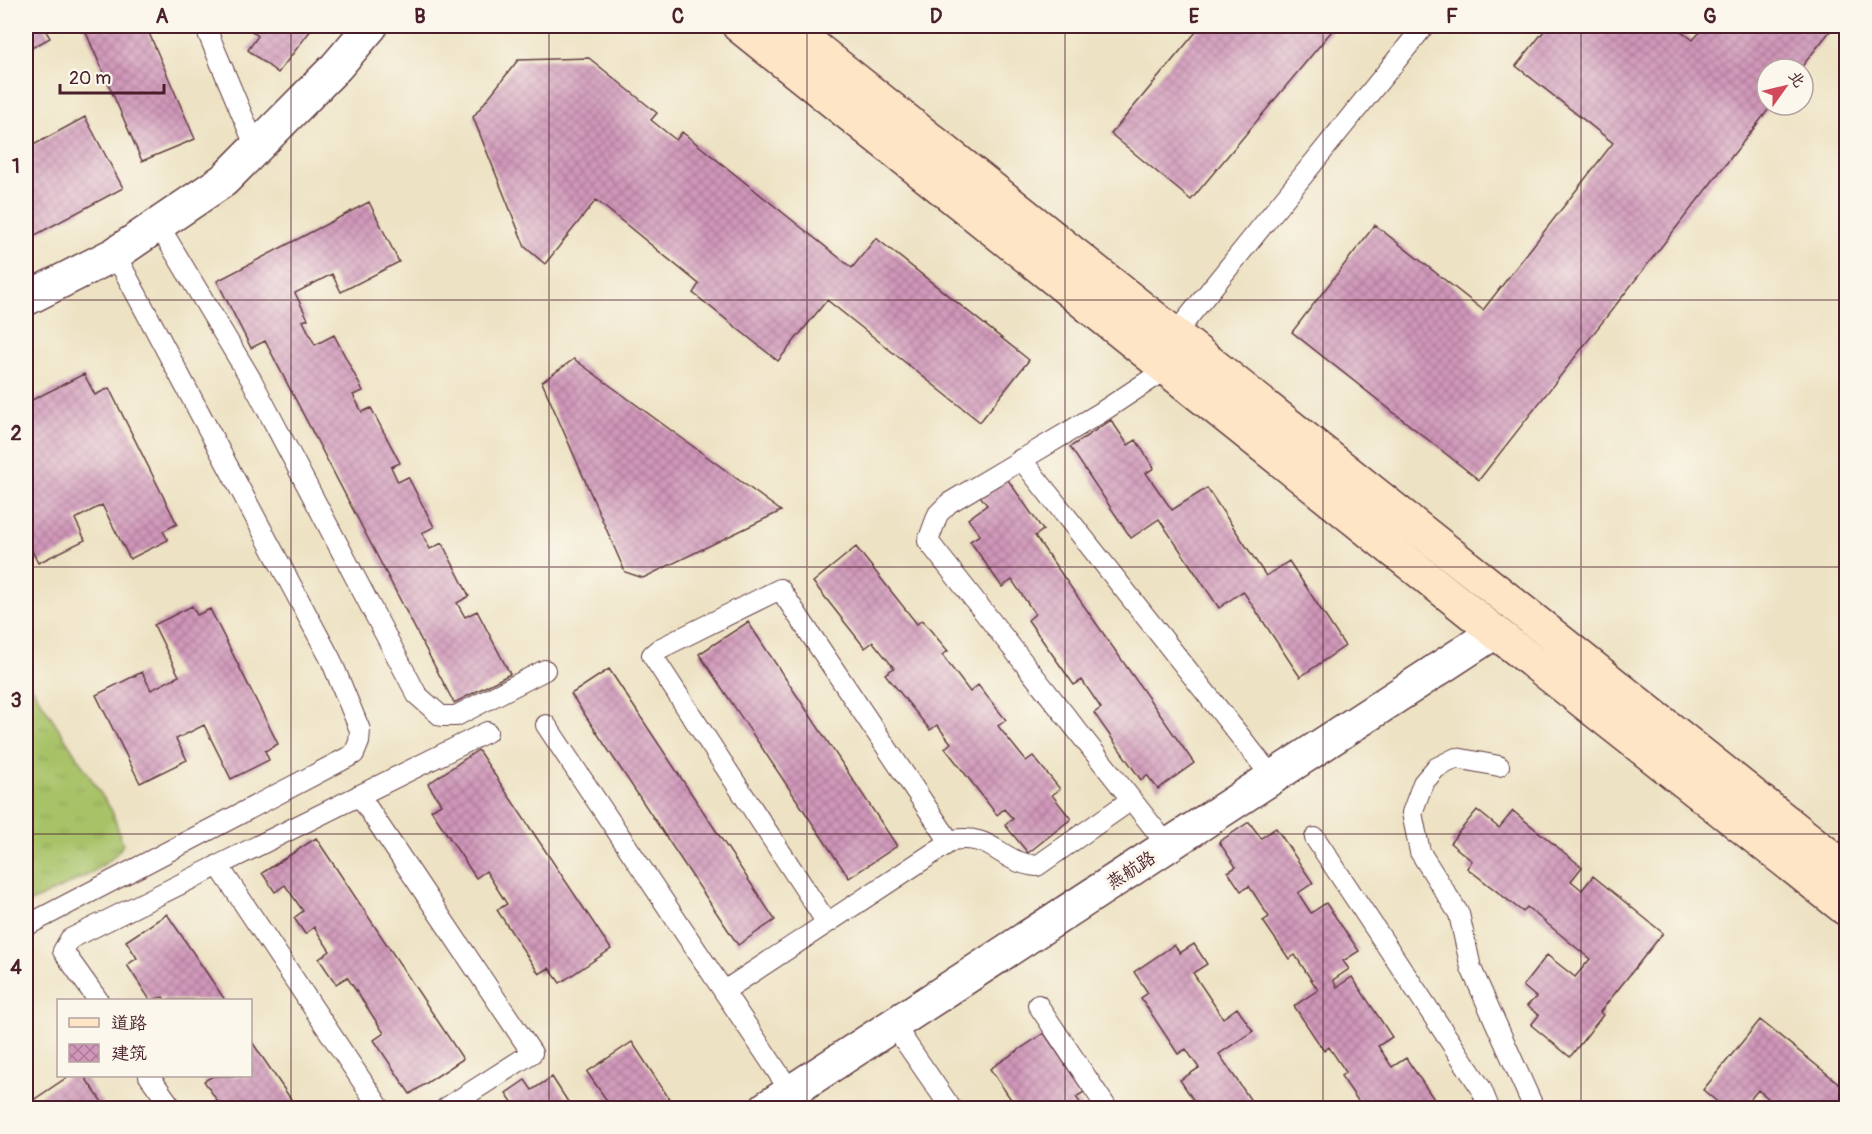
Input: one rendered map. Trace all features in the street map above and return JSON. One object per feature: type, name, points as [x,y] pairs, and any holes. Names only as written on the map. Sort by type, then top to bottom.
[{"type":"street","points":[[26,299],[115,255],[224,180],[336,68],[371,26]]},
{"type":"street","points":[[739,26],[1495,632],[1846,909]]},
{"type":"street","points":[[788,26],[1846,869]]},
{"type":"street","name":"燕航路","points":[[779,1100],[1495,632]]},
{"type":"lane","points":[[205,26],[256,148]]},
{"type":"lane","points":[[1174,335],[1424,26]]},
{"type":"lane","points":[[159,226],[252,381],[417,695],[441,716],[456,716],[545,670]]},
{"type":"lane","points":[[26,926],[354,754],[359,742],[360,730],[331,660],[115,255]]},
{"type":"lane","points":[[1168,368],[1100,413],[948,503],[938,514],[928,541],[1168,846]]},
{"type":"lane","points":[[1021,459],[1272,778]]},
{"type":"lane","points":[[827,923],[652,655],[659,649],[780,589],[950,842]]},
{"type":"lane","points":[[546,725],[724,991],[779,1100]]},
{"type":"lane","points":[[97,999],[63,951],[70,939],[487,732]]},
{"type":"lane","points":[[1499,766],[1456,758],[1436,768],[1423,783],[1412,813],[1420,852],[1459,914],[1471,968],[1534,1108]]},
{"type":"lane","points":[[359,795],[532,1053],[446,1108]]},
{"type":"lane","points":[[724,991],[950,842],[969,837],[992,844],[1023,865],[1037,866],[1131,800]]},
{"type":"lane","points":[[1315,838],[1481,1088],[1489,1108]]},
{"type":"lane","points":[[218,865],[380,1108]]},
{"type":"lane","points":[[1038,1005],[1107,1108]]},
{"type":"lane","points":[[893,1024],[951,1108]]},
{"type":"lane","points":[[150,1077],[172,1108]]},
{"type":"green space","points":[[26,678],[112,811],[123,844],[116,854],[94,871],[26,904]]},
{"type":"building","points":[[26,26],[43,26],[50,38],[26,51]]},
{"type":"building","points":[[83,26],[146,26],[195,139],[142,161]]},
{"type":"building","points":[[245,26],[314,26],[278,73],[248,50],[258,36]]},
{"type":"building","points":[[1201,26],[1336,26],[1191,200],[1111,134]]},
{"type":"building","points":[[1548,26],[1674,26],[1693,40],[1705,26],[1834,26],[1809,57],[1755,57],[1755,117],[1763,117],[1479,480],[1292,332],[1375,225],[1483,310],[1613,143],[1516,66]]},
{"type":"building","points":[[589,58],[657,113],[651,120],[676,140],[682,132],[852,268],[876,238],[1029,360],[980,422],[827,300],[778,361],[693,293],[699,284],[596,200],[545,264],[525,247],[473,117],[518,60]]},
{"type":"building","points":[[85,117],[123,188],[26,240],[26,149]]},
{"type":"building","points":[[369,202],[399,262],[341,292],[332,274],[295,293],[308,319],[303,321],[315,345],[334,335],[363,391],[353,395],[362,412],[371,408],[400,463],[391,467],[398,482],[408,477],[434,527],[422,533],[430,549],[442,543],[469,596],[457,603],[465,617],[477,611],[510,674],[454,703],[265,341],[251,348],[217,281]]},
{"type":"building","points":[[574,359],[781,511],[643,578],[625,572],[542,382]]},
{"type":"building","points":[[84,374],[95,395],[109,388],[177,524],[163,531],[168,540],[130,559],[102,505],[75,519],[85,540],[38,563],[26,538],[26,403]]},
{"type":"building","points":[[1111,420],[1128,445],[1136,440],[1154,468],[1146,473],[1172,510],[1207,488],[1266,576],[1289,561],[1345,646],[1300,677],[1243,591],[1219,608],[1159,519],[1131,538],[1070,447]]},
{"type":"building","points":[[1006,477],[1043,530],[1035,536],[1194,763],[1158,789],[1147,775],[1141,780],[1094,713],[1101,708],[1082,680],[1074,685],[1028,620],[1035,614],[1012,580],[1002,587],[970,541],[980,535],[968,519],[987,505],[980,496]]},
{"type":"building","points":[[856,547],[917,624],[922,620],[948,651],[942,655],[970,692],[978,685],[1006,720],[998,726],[1026,761],[1033,756],[1060,789],[1052,795],[1071,819],[1028,853],[1005,825],[1013,819],[1004,809],[997,815],[945,748],[951,743],[937,725],[930,730],[885,674],[894,668],[873,642],[865,648],[813,582]]},
{"type":"building","points":[[192,606],[197,615],[210,609],[278,744],[265,751],[269,760],[231,779],[204,725],[176,739],[187,760],[140,783],[96,695],[142,672],[151,690],[179,676],[154,625]]},
{"type":"building","points":[[748,622],[897,846],[849,878],[699,654]]},
{"type":"building","points":[[609,669],[775,920],[738,945],[571,694]]},
{"type":"building","points":[[478,750],[611,949],[560,983],[549,968],[539,974],[497,910],[507,904],[486,871],[476,878],[431,810],[441,804],[428,784]]},
{"type":"building","points":[[1477,810],[1499,828],[1513,811],[1582,867],[1571,881],[1582,890],[1593,876],[1663,933],[1600,1012],[1603,1015],[1570,1057],[1531,1025],[1539,1015],[1527,1006],[1536,997],[1523,986],[1547,955],[1575,977],[1590,959],[1527,907],[1523,912],[1467,868],[1472,861],[1450,843]]},
{"type":"building","points":[[1249,822],[1261,838],[1276,828],[1313,883],[1298,893],[1311,913],[1326,903],[1359,951],[1343,961],[1349,969],[1333,980],[1337,987],[1352,977],[1392,1037],[1378,1046],[1392,1067],[1406,1058],[1440,1108],[1363,1108],[1341,1076],[1346,1072],[1329,1047],[1324,1051],[1294,1006],[1318,990],[1295,955],[1289,959],[1263,921],[1269,917],[1249,886],[1241,891],[1228,872],[1236,867],[1219,842]]},
{"type":"building","points":[[316,838],[463,1059],[410,1094],[374,1040],[384,1033],[347,977],[336,984],[319,959],[330,951],[314,927],[305,934],[294,918],[303,911],[285,885],[275,892],[262,873]]},
{"type":"building","points":[[167,914],[224,999],[164,999],[163,997],[149,999],[127,965],[137,958],[126,941]]},
{"type":"building","points":[[1194,944],[1207,964],[1193,973],[1223,1018],[1237,1008],[1253,1031],[1219,1054],[1256,1108],[1188,1108],[1194,1101],[1180,1080],[1199,1068],[1186,1049],[1178,1054],[1141,998],[1148,993],[1134,972],[1174,945],[1180,953]]},
{"type":"building","points":[[1760,1020],[1846,1089],[1846,1108],[1759,1108],[1768,1098],[1758,1090],[1743,1108],[1717,1107],[1720,1104],[1703,1090]]},
{"type":"building","points":[[1044,1033],[1084,1092],[1076,1097],[1084,1108],[1017,1108],[990,1069]]},
{"type":"building","points":[[252,1042],[297,1108],[222,1108],[204,1081],[211,1077],[252,1077]]},
{"type":"building","points":[[632,1042],[672,1103],[663,1108],[612,1108],[587,1072]]},
{"type":"building","points":[[68,1077],[85,1077],[106,1108],[28,1108],[26,1105]]},
{"type":"building","points":[[552,1077],[572,1108],[505,1108],[513,1103],[506,1093],[525,1080],[532,1090]]}]
